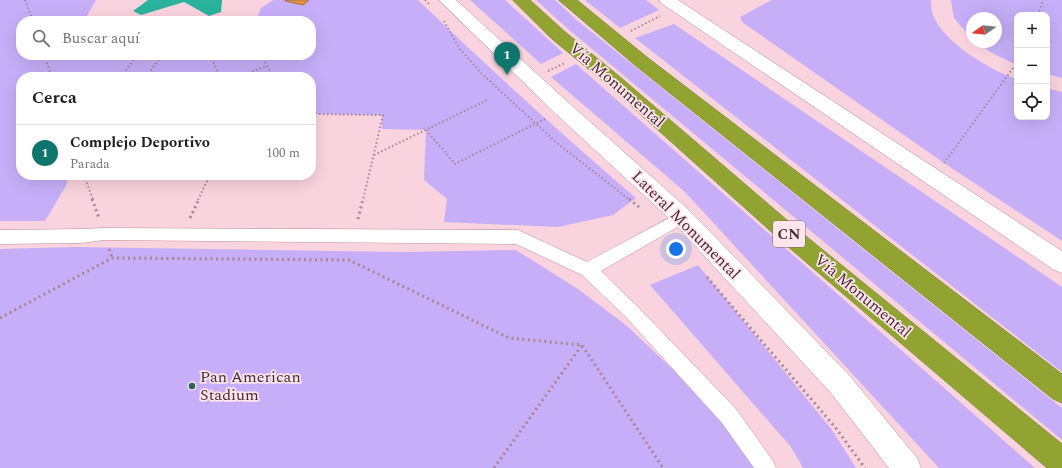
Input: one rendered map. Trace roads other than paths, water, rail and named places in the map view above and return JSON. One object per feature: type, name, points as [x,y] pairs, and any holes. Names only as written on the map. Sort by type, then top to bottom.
[{"type":"highway","name":"Vía Monumental","points":[[521,0],[558,35],[614,81],[794,239],[1062,462]]},
{"type":"highway","name":"Vía Monumental","points":[[567,0],[636,57],[1062,390]]},
{"type":"street","name":"Lateral Monumental","points":[[447,0],[682,216],[840,384],[907,468]]},
{"type":"street","points":[[663,8],[933,178],[1062,263]]},
{"type":"street","points":[[588,270],[682,216]]},
{"type":"street","points":[[0,237],[82,236],[104,234],[518,237],[588,270],[631,312],[729,416],[766,468]]},
{"type":"place","name":"Complejo Deportivo","points":[[507,75]]},
{"type":"place","name":"Pan American Stadium","points":[[192,386]]}]
